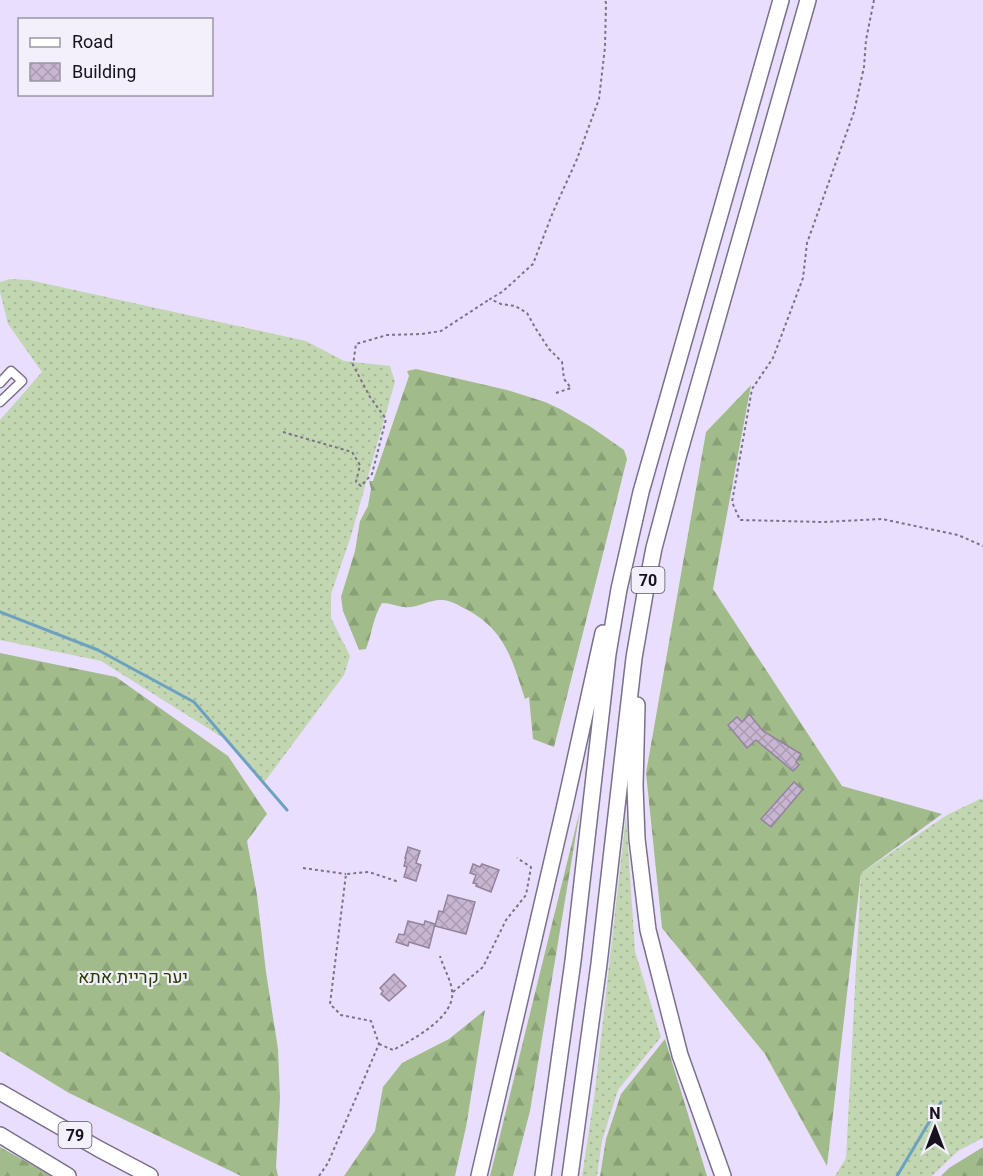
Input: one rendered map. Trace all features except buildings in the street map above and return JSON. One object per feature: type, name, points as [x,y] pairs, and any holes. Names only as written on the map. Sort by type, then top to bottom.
[{"type":"highway","name":"70","points":[[543,1176],[573,961],[608,654],[619,589],[651,454],[781,0]]},
{"type":"highway","name":"70","points":[[570,1176],[599,964],[634,658],[654,548],[676,461],[808,0]]},
{"type":"highway","points":[[479,1176],[610,602],[651,454]]},
{"type":"highway","points":[[654,548],[638,687],[635,786],[637,839],[648,930],[680,1055],[723,1176]]},
{"type":"highway","name":"79","points":[[0,1092],[150,1176]]},
{"type":"highway","name":"79","points":[[0,1134],[68,1176]]},
{"type":"street","points":[[0,382],[11,372],[22,381],[0,402]]},
{"type":"path","points":[[283,432],[352,452],[360,465],[356,483],[361,486],[372,474],[386,419],[370,397],[353,365],[356,344],[387,335],[441,331],[502,292],[533,264],[577,159],[599,99],[605,47],[606,3],[604,0]]},
{"type":"path","points":[[874,0],[866,40],[864,67],[854,112],[807,243],[803,278],[773,358],[752,389],[732,502],[740,520],[824,522],[882,519],[958,534],[983,546]]},
{"type":"path","points":[[490,299],[514,306],[527,313],[549,349],[562,362],[564,379],[571,388],[556,393]]},
{"type":"path","points":[[379,1044],[393,1050],[418,1037],[448,1010],[453,992],[483,967],[506,920],[526,895],[531,867],[517,858]]},
{"type":"path","points":[[303,868],[346,874],[369,872],[399,882]]},
{"type":"path","points":[[319,1176],[328,1163],[379,1044],[371,1021],[341,1015],[330,1004],[346,874]]},
{"type":"path","points":[[440,956],[453,992]]},
{"type":"green space","points":[[10,279],[29,280],[306,341],[344,361],[390,366],[395,382],[350,539],[331,594],[331,618],[350,656],[344,675],[263,784],[225,739],[101,661],[0,640],[0,420],[42,372],[8,324],[0,292],[0,282]]},
{"type":"green space","points":[[416,369],[507,390],[545,402],[591,427],[624,450],[627,459],[554,747],[533,739],[529,697],[525,699],[505,647],[490,626],[479,617],[447,600],[436,600],[408,607],[382,603],[366,649],[359,650],[343,611],[341,597],[355,551],[360,521],[368,506],[371,489],[369,481],[373,481],[409,376],[407,371]]},
{"type":"green space","points":[[751,385],[713,589],[842,786],[942,814],[861,873],[827,1166],[765,1054],[662,928],[646,773],[706,432]]},
{"type":"green space","name":"יער קריית אתא","points":[[0,653],[116,677],[228,756],[267,814],[247,841],[257,895],[278,1049],[280,1098],[276,1167],[278,1176],[241,1176],[69,1093],[0,1051]]},
{"type":"green space","points":[[983,799],[983,1138],[958,1151],[932,1176],[835,1176],[846,1158],[861,873],[947,815]]},
{"type":"green space","points":[[580,810],[530,1111],[513,1176],[490,1176]]},
{"type":"green space","points":[[626,815],[635,951],[661,1037],[618,1090],[602,1141],[597,1176],[582,1176],[595,1091]]},
{"type":"green space","points":[[485,1010],[466,1127],[455,1176],[344,1176],[375,1131],[383,1087],[402,1063],[449,1039]]},
{"type":"green space","points":[[665,1039],[707,1176],[600,1176],[606,1139],[621,1094]]},
{"type":"green space","points":[[0,1147],[52,1176],[0,1176]]},
{"type":"green space","points":[[983,1147],[983,1176],[941,1176],[949,1168]]},
{"type":"waterway","points":[[0,612],[98,650],[194,702],[287,810]]},
{"type":"waterway","points":[[897,1176],[941,1102]]}]
